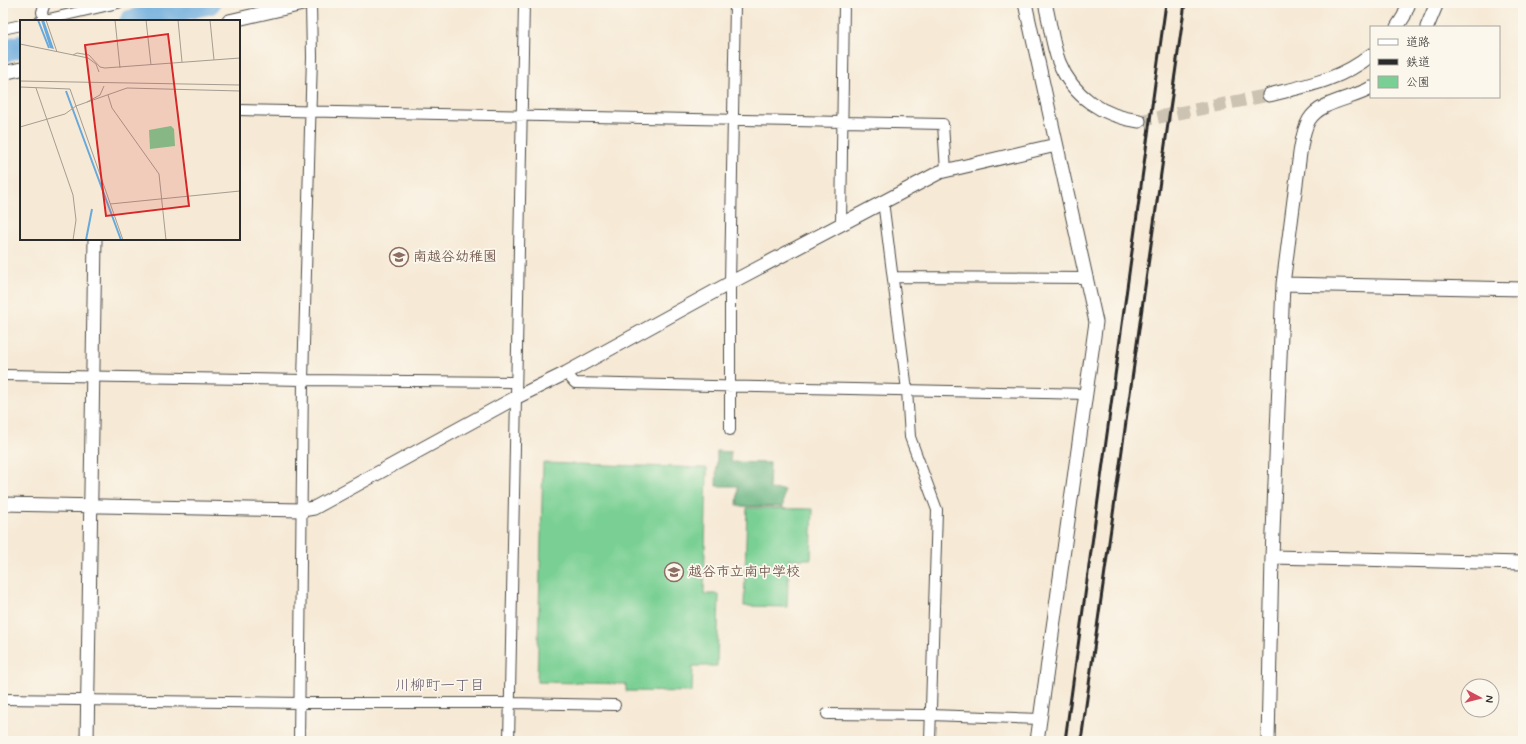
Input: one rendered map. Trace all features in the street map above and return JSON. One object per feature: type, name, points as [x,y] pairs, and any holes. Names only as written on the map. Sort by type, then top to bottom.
[{"type":"street","points":[[42,20],[42,12],[45,3]]},
{"type":"street","points":[[46,20],[118,3]]},
{"type":"street","points":[[233,20],[307,3]]},
{"type":"street","points":[[299,741],[303,380],[310,112],[311,3]]},
{"type":"street","points":[[509,741],[524,3]]},
{"type":"street","points":[[730,430],[730,283],[735,3]]},
{"type":"street","points":[[841,225],[844,3]]},
{"type":"street","points":[[1025,3],[1096,322],[1038,741]]},
{"type":"street","points":[[1045,3],[1059,62],[1070,82],[1083,97],[1111,115],[1123,119],[1139,121]]},
{"type":"street","points":[[1398,26],[1404,16],[1409,3]]},
{"type":"street","points":[[1427,26],[1437,3]]},
{"type":"street","points":[[3,29],[20,25]]},
{"type":"street","points":[[1269,95],[1320,82],[1342,74],[1370,56]]},
{"type":"street","points":[[3,73],[20,69]]},
{"type":"street","points":[[1268,741],[1272,557],[1283,284],[1300,153],[1304,133],[1309,120],[1316,112],[1370,88]]},
{"type":"street","points":[[240,110],[522,117],[943,124],[946,171]]},
{"type":"street","points":[[3,504],[302,510],[314,508],[515,398],[566,373],[730,283],[940,172],[1056,146]]},
{"type":"street","points":[[883,201],[907,390],[910,437],[937,510],[930,741]]},
{"type":"street","points":[[86,741],[88,699],[92,375],[96,240]]},
{"type":"street","points":[[893,277],[1086,278]]},
{"type":"street","points":[[1283,284],[1523,289]]},
{"type":"street","points":[[566,373],[575,383],[1087,394]]},
{"type":"street","points":[[3,374],[303,380],[516,382]]},
{"type":"street","points":[[1272,557],[1523,563]]},
{"type":"street","points":[[3,699],[616,705]]},
{"type":"street","points":[[826,714],[930,715],[1041,719]]},
{"type":"green space","points":[[717,451],[731,452],[730,462],[770,463],[769,489],[784,490],[783,507],[737,506],[738,486],[716,486]]},
{"type":"green space","points":[[543,463],[707,468],[704,594],[719,594],[717,666],[693,666],[692,692],[626,691],[626,684],[537,682]]},
{"type":"green space","points":[[747,508],[813,509],[811,559],[789,559],[787,607],[744,606]]},
{"type":"waterway","points":[[135,20],[209,3]]},
{"type":"waterway","points":[[3,51],[20,46]]},
{"type":"tunnel","points":[[1139,121],[1269,95]]},
{"type":"railway","points":[[1065,741],[1166,3]]},
{"type":"railway","points":[[1081,741],[1185,3]]},
{"type":"place","name":"南越谷幼稚園","points":[[399,257]]},
{"type":"place","name":"越谷市立南中学校","points":[[674,572]]},
{"type":"district","name":"川柳町一丁目","points":[[440,686]]}]
